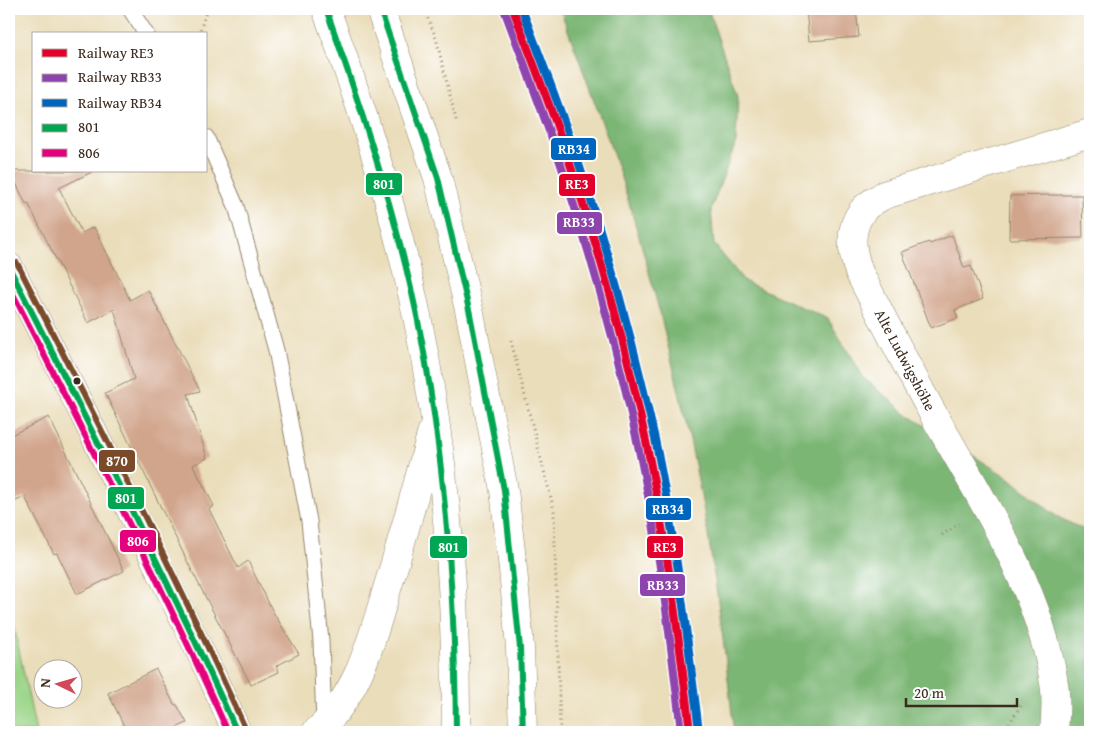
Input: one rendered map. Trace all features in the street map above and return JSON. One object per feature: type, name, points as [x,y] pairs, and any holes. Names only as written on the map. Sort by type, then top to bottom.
[{"type":"main road","points":[[326,9],[348,72],[396,228],[416,315],[435,420],[443,475],[452,590],[456,669],[456,732]]},
{"type":"main road","points":[[380,9],[438,178],[470,314],[504,490],[519,638],[524,732]]},
{"type":"main road","name":"Alte Ludwigshöhe","points":[[1054,732],[1054,684],[1044,640],[1030,595],[983,502],[915,382],[859,272],[853,256],[852,231],[864,209],[884,195],[1090,133]]},
{"type":"main road","points":[[9,267],[93,432],[211,674],[236,732]]},
{"type":"main road","points":[[320,729],[348,695],[367,654],[435,420]]},
{"type":"lane","points":[[130,9],[145,32]]},
{"type":"lane","points":[[208,142],[236,206],[276,350],[309,521],[321,641],[320,729]]},
{"type":"path","points":[[200,32],[207,9]]},
{"type":"green space","points":[[560,9],[708,9],[738,96],[736,142],[711,209],[714,244],[744,281],[828,319],[864,378],[908,415],[1012,480],[1056,516],[1090,533],[1090,732],[734,732],[709,543],[696,468],[673,364],[618,168]]},
{"type":"green space","points":[[9,602],[36,732],[9,732]]},
{"type":"building","points":[[806,9],[856,9],[859,37],[809,41]]},
{"type":"building","points":[[10,171],[92,172],[59,188],[82,233],[94,227],[130,300],[148,290],[200,391],[188,394],[207,458],[193,465],[214,506],[209,509],[238,568],[248,561],[273,612],[299,654],[276,666],[279,672],[251,685],[192,571],[105,393],[134,379],[114,309],[88,323],[28,203],[26,204]]},
{"type":"building","points":[[1082,195],[1083,238],[1009,239],[1010,196]]},
{"type":"building","points":[[952,235],[964,268],[971,266],[983,299],[955,310],[958,318],[931,328],[902,252]]},
{"type":"building","points":[[49,417],[124,571],[77,594],[57,553],[54,554],[25,497],[9,504],[9,436]]},
{"type":"building","points":[[156,669],[174,704],[177,705],[187,723],[167,732],[127,732],[108,693]]},
{"type":"rail line","name":"RE3","points":[[513,9],[556,123],[580,196],[602,265],[630,370],[646,441],[666,550],[690,732]]},
{"type":"rail line","name":"RB34","points":[[522,9],[564,121],[588,193],[610,262],[638,368],[655,439],[669,511],[699,731]]},
{"type":"rail line","name":"RB33","points":[[505,12],[572,199],[603,302],[621,371],[637,441],[657,550],[681,732]]},
{"type":"transit line","name":"801","points":[[326,9],[365,122],[388,199],[399,238],[427,367],[447,523],[451,575],[456,732]]},
{"type":"transit line","name":"801","points":[[380,9],[438,178],[470,314],[504,490],[520,648],[523,732]]},
{"type":"transit line","name":"870","points":[[17,263],[162,552],[245,728]]},
{"type":"transit line","name":"801","points":[[9,267],[154,556],[237,732]]},
{"type":"transit line","name":"806","points":[[9,286],[149,563],[228,732]]}]
